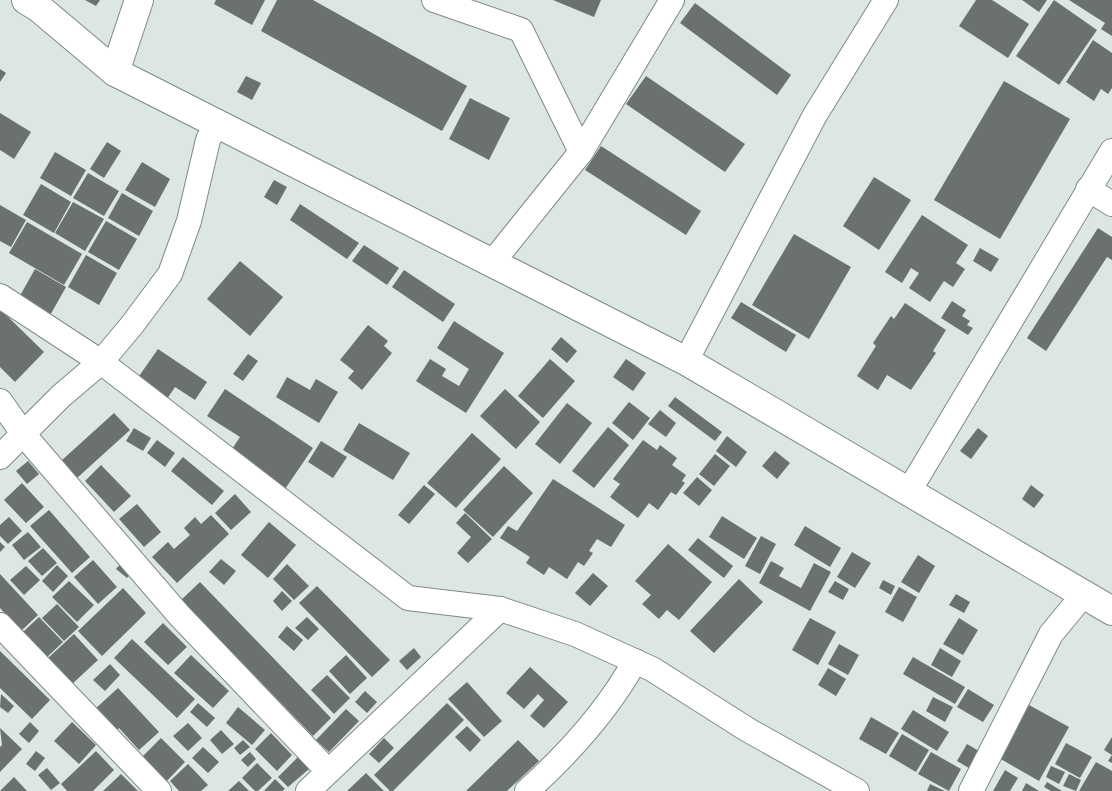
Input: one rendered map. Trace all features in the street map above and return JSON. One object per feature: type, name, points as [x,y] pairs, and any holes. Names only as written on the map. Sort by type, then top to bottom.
[{"type":"street","points":[[26,0],[39,8],[115,72],[217,122],[491,264],[686,361],[1112,611]]},
{"type":"street","points":[[115,72],[139,0]]},
{"type":"street","points":[[434,0],[521,30],[581,152]]},
{"type":"street","points":[[491,264],[581,152],[672,0]]},
{"type":"street","points":[[686,361],[815,115],[886,0]]},
{"type":"street","points":[[0,457],[61,396],[101,362],[132,326],[170,274],[188,221],[208,140],[217,122]]},
{"type":"street","points":[[908,491],[1112,151]]},
{"type":"street","points":[[1088,189],[1112,204]]},
{"type":"street","points":[[0,296],[101,362],[408,598],[500,610],[575,634],[635,661],[748,730],[857,791]]},
{"type":"street","points":[[0,401],[24,435],[179,615],[328,771]]},
{"type":"street","points":[[971,791],[1052,634],[1084,594]]},
{"type":"street","points":[[308,791],[500,610]]},
{"type":"street","points":[[0,625],[159,791]]},
{"type":"street","points":[[528,791],[558,762],[620,689],[635,661]]},
{"type":"building","points":[[85,0],[100,0],[96,6]]},
{"type":"building","points":[[216,0],[265,0],[252,25],[214,4]]},
{"type":"building","points":[[277,0],[313,0],[467,86],[442,131],[261,31]]},
{"type":"building","points":[[553,0],[601,0],[594,17]]},
{"type":"building","points":[[976,0],[992,0],[1029,24],[1008,58],[959,26]]},
{"type":"building","points":[[1022,0],[1047,0],[1039,12]]},
{"type":"building","points":[[1054,0],[1097,30],[1059,85],[1016,56]]},
{"type":"building","points":[[1069,0],[1112,0],[1112,36],[1101,29],[1105,23]]},
{"type":"building","points":[[695,3],[791,75],[777,95],[680,23]]},
{"type":"building","points":[[1093,40],[1112,53],[1112,88],[1108,94],[1101,89],[1094,101],[1066,82]]},
{"type":"building","points":[[0,69],[6,73],[0,82]]},
{"type":"building","points":[[246,76],[261,83],[252,100],[237,92]]},
{"type":"building","points":[[646,76],[745,144],[725,172],[626,104]]},
{"type":"building","points":[[1004,81],[1070,119],[1000,239],[934,200]]},
{"type":"building","points":[[470,98],[510,118],[489,160],[449,139]]},
{"type":"building","points":[[0,113],[31,132],[14,159],[0,150]]},
{"type":"building","points":[[107,142],[121,151],[104,178],[90,169]]},
{"type":"building","points":[[601,146],[701,211],[686,235],[585,170]]},
{"type":"building","points":[[55,152],[86,170],[71,196],[40,178]]},
{"type":"building","points":[[142,162],[170,179],[155,207],[125,190]]},
{"type":"building","points":[[88,173],[119,191],[104,216],[73,198]]},
{"type":"building","points":[[874,177],[911,200],[879,250],[843,226]]},
{"type":"building","points":[[274,180],[287,187],[277,205],[264,197]]},
{"type":"building","points":[[41,184],[71,202],[54,233],[23,215]]},
{"type":"building","points":[[122,193],[153,211],[139,236],[108,218]]},
{"type":"building","points":[[73,202],[104,219],[85,251],[55,233]]},
{"type":"building","points":[[300,204],[359,243],[347,259],[290,220]]},
{"type":"building","points":[[0,205],[26,220],[11,247],[0,241]]},
{"type":"building","points":[[922,215],[968,245],[956,263],[965,269],[953,287],[944,281],[930,302],[909,288],[919,273],[911,268],[902,283],[885,272]]},
{"type":"building","points":[[106,221],[137,239],[119,270],[88,252]]},
{"type":"building","points":[[27,222],[82,254],[64,285],[9,253]]},
{"type":"building","points":[[1098,228],[1112,237],[1112,260],[1107,257],[1046,351],[1027,338]]},
{"type":"building","points":[[794,234],[851,267],[809,339],[752,305]]},
{"type":"building","points":[[364,245],[399,268],[387,285],[352,261]]},
{"type":"building","points":[[980,248],[999,259],[991,272],[973,261]]},
{"type":"building","points":[[86,255],[117,273],[99,305],[68,287]]},
{"type":"building","points":[[240,261],[283,297],[250,336],[207,299]]},
{"type":"building","points":[[35,269],[66,287],[48,319],[17,301]]},
{"type":"building","points":[[404,270],[455,304],[443,322],[392,287]]},
{"type":"building","points":[[952,301],[966,310],[962,316],[970,321],[967,325],[973,328],[968,335],[941,318]]},
{"type":"building","points":[[741,302],[796,335],[786,352],[731,318]]},
{"type":"building","points":[[905,303],[946,330],[933,351],[936,353],[911,390],[887,375],[878,390],[857,376],[876,346],[873,343],[891,316],[894,319]]},
{"type":"building","points":[[0,309],[44,352],[15,382],[0,367]]},
{"type":"building","points":[[454,321],[504,353],[466,413],[416,381],[430,359],[446,369],[442,376],[459,386],[469,369],[437,348]]},
{"type":"building","points":[[368,325],[388,341],[384,346],[392,353],[362,390],[348,378],[354,371],[340,360]]},
{"type":"building","points":[[561,337],[577,351],[567,363],[551,349]]},
{"type":"building","points":[[158,349],[207,382],[195,400],[175,387],[167,399],[137,379]]},
{"type":"building","points":[[248,354],[258,361],[243,381],[233,374]]},
{"type":"building","points":[[550,359],[575,381],[543,418],[518,396]]},
{"type":"building","points":[[626,359],[646,373],[633,391],[613,377]]},
{"type":"building","points":[[287,377],[310,390],[316,379],[338,392],[319,423],[276,397]]},
{"type":"building","points":[[225,389],[313,448],[285,489],[230,452],[240,437],[207,416]]},
{"type":"building","points":[[505,389],[540,422],[516,449],[480,416]]},
{"type":"building","points":[[675,397],[722,432],[715,441],[668,406]]},
{"type":"building","points":[[629,402],[650,418],[633,440],[612,423]]},
{"type":"building","points":[[567,403],[592,423],[560,464],[535,444]]},
{"type":"building","points":[[660,410],[676,423],[666,437],[648,424]]},
{"type":"building","points":[[114,413],[130,430],[77,478],[61,461]]},
{"type":"building","points":[[359,423],[410,453],[393,480],[343,450]]},
{"type":"building","points":[[608,427],[629,445],[594,488],[572,471]]},
{"type":"building","points":[[134,428],[151,438],[143,451],[126,441]]},
{"type":"building","points":[[978,428],[988,436],[971,459],[960,451]]},
{"type":"building","points":[[472,433],[501,459],[456,508],[427,483]]},
{"type":"building","points":[[727,436],[747,452],[736,467],[716,451]]},
{"type":"building","points":[[157,440],[175,453],[165,467],[147,453]]},
{"type":"building","points":[[643,440],[657,450],[660,445],[677,458],[672,465],[686,475],[682,481],[685,483],[676,495],[671,492],[658,510],[649,503],[638,518],[610,497],[620,484],[613,479]]},
{"type":"building","points":[[321,441],[347,457],[333,478],[308,462]]},
{"type":"building","points":[[775,451],[790,463],[777,479],[762,466]]},
{"type":"building","points":[[715,454],[730,466],[714,486],[699,474]]},
{"type":"building","points":[[183,457],[224,491],[212,505],[171,471]]},
{"type":"building","points":[[28,461],[39,474],[27,484],[16,471]]},
{"type":"building","points":[[101,465],[131,496],[114,512],[85,481]]},
{"type":"building","points":[[504,466],[533,493],[493,537],[463,510]]},
{"type":"building","points":[[697,477],[712,490],[699,506],[683,493]]},
{"type":"building","points":[[553,479],[625,525],[611,547],[597,539],[589,551],[593,553],[584,566],[578,562],[567,579],[549,567],[544,575],[526,563],[530,557],[500,538],[508,526],[517,531]]},
{"type":"building","points":[[22,483],[44,507],[26,523],[4,500]]},
{"type":"building","points":[[424,485],[435,494],[409,524],[398,515]]},
{"type":"building","points":[[1031,485],[1044,495],[1034,508],[1022,499]]},
{"type":"building","points":[[235,494],[251,512],[231,530],[215,513]]},
{"type":"building","points":[[137,504],[161,532],[144,547],[119,519]]},
{"type":"building","points":[[49,510],[90,557],[72,573],[30,526]]},
{"type":"building","points":[[465,513],[492,539],[468,563],[457,553],[471,537],[456,523]]},
{"type":"building","points":[[211,515],[229,534],[177,583],[152,557],[168,542],[174,549],[190,535],[184,528],[195,517],[201,524]]},
{"type":"building","points":[[722,516],[757,538],[744,559],[709,537]]},
{"type":"building","points":[[9,517],[22,531],[8,544],[0,536],[0,525]]},
{"type":"building","points":[[269,522],[296,545],[268,578],[241,555]]},
{"type":"building","points":[[805,526],[841,548],[830,567],[794,545]]},
{"type":"building","points":[[28,532],[41,547],[24,560],[12,545]]},
{"type":"building","points":[[761,536],[776,544],[760,574],[745,566]]},
{"type":"building","points":[[698,538],[733,566],[724,578],[688,550]]},
{"type":"building","points":[[0,542],[5,547],[0,552]]},
{"type":"building","points":[[668,544],[712,582],[679,620],[667,610],[659,619],[642,604],[651,595],[635,581]]},
{"type":"building","points":[[43,548],[57,563],[42,576],[28,561]]},
{"type":"building","points":[[852,552],[871,563],[855,588],[837,577]]},
{"type":"building","points":[[918,555],[935,566],[919,593],[901,582]]},
{"type":"building","points":[[221,559],[236,571],[224,585],[209,572]]},
{"type":"building","points":[[93,560],[117,587],[98,604],[74,577]]},
{"type":"building","points":[[123,561],[134,570],[127,578],[116,569]]},
{"type":"building","points":[[771,561],[784,568],[779,576],[801,588],[814,563],[831,572],[810,611],[759,583]]},
{"type":"building","points":[[287,564],[309,586],[294,600],[273,579]]},
{"type":"building","points":[[57,565],[68,576],[53,592],[42,581]]},
{"type":"building","points":[[26,566],[40,580],[24,595],[10,580]]},
{"type":"building","points":[[593,573],[608,586],[590,606],[575,593]]},
{"type":"building","points":[[0,574],[38,615],[21,631],[0,608]]},
{"type":"building","points":[[739,579],[763,602],[714,653],[690,631]]},
{"type":"building","points":[[883,580],[895,586],[891,595],[879,588]]},
{"type":"building","points":[[69,581],[94,605],[77,622],[52,597]]},
{"type":"building","points":[[835,581],[849,589],[843,600],[828,592]]},
{"type":"building","points":[[200,582],[331,718],[313,736],[181,600]]},
{"type":"building","points":[[317,586],[390,660],[372,677],[299,603]]},
{"type":"building","points":[[899,587],[917,597],[903,622],[885,612]]},
{"type":"building","points":[[123,588],[146,613],[102,656],[78,631]]},
{"type":"building","points":[[282,591],[292,601],[282,611],[273,601]]},
{"type":"building","points":[[956,594],[970,602],[964,613],[949,605]]},
{"type":"building","points":[[57,604],[79,627],[64,641],[42,618]]},
{"type":"building","points":[[39,617],[63,642],[46,658],[22,633]]},
{"type":"building","points":[[307,617],[319,629],[308,640],[295,628]]},
{"type":"building","points":[[810,618],[836,632],[818,665],[792,650]]},
{"type":"building","points":[[959,618],[978,630],[963,655],[943,644]]},
{"type":"building","points":[[163,623],[187,647],[168,665],[144,642]]},
{"type":"building","points":[[287,626],[303,640],[294,651],[278,637]]},
{"type":"building","points":[[74,634],[98,660],[71,685],[47,659]]},
{"type":"building","points":[[132,639],[195,699],[177,718],[114,658]]},
{"type":"building","points":[[839,644],[859,655],[848,675],[828,664]]},
{"type":"building","points":[[414,648],[421,657],[407,670],[399,661]]},
{"type":"building","points":[[940,648],[961,661],[952,677],[931,665]]},
{"type":"building","points":[[0,651],[50,700],[32,719],[0,688]]},
{"type":"building","points":[[191,655],[229,691],[213,708],[174,673]]},
{"type":"building","points":[[346,655],[367,678],[350,694],[329,671]]},
{"type":"building","points":[[913,657],[965,687],[955,704],[903,674]]},
{"type":"building","points":[[110,664],[120,675],[105,691],[93,680]]},
{"type":"building","points":[[530,667],[568,702],[544,728],[530,716],[544,700],[538,694],[524,709],[506,693]]},
{"type":"building","points":[[828,668],[846,679],[836,696],[818,685]]},
{"type":"building","points":[[327,675],[350,698],[334,714],[311,690]]},
{"type":"building","points":[[467,682],[502,721],[484,737],[448,699]]},
{"type":"building","points":[[118,688],[159,732],[139,750],[119,728],[115,733],[94,710]]},
{"type":"building","points":[[968,689],[994,705],[983,722],[957,707]]},
{"type":"building","points":[[365,691],[377,702],[367,713],[355,702]]},
{"type":"building","points":[[1,694],[14,706],[8,713],[0,707]]},
{"type":"building","points":[[933,697],[953,707],[945,722],[926,711]]},
{"type":"building","points":[[198,703],[215,718],[207,727],[190,712]]},
{"type":"building","points":[[447,703],[464,720],[393,791],[390,791],[374,775]]},
{"type":"building","points":[[1029,705],[1069,727],[1039,781],[999,758]]},
{"type":"building","points":[[238,707],[265,730],[252,745],[226,723]]},
{"type":"building","points":[[346,709],[359,721],[329,752],[316,740]]},
{"type":"building","points":[[913,710],[949,732],[937,751],[901,729]]},
{"type":"building","points":[[871,717],[899,733],[886,754],[859,739]]},
{"type":"building","points":[[30,722],[39,731],[29,743],[19,734]]},
{"type":"building","points":[[72,722],[96,745],[79,764],[54,741]]},
{"type":"building","points":[[188,723],[202,738],[188,751],[173,736]]},
{"type":"building","points":[[467,726],[481,740],[470,752],[455,737]]},
{"type":"building","points":[[0,728],[22,749],[0,772],[0,747],[2,745]]},
{"type":"building","points":[[221,730],[234,744],[222,754],[210,740]]},
{"type":"building","points":[[271,733],[292,755],[277,771],[255,749]]},
{"type":"building","points":[[902,734],[929,750],[916,772],[889,756]]},
{"type":"building","points":[[1112,737],[1112,755],[1104,750]]},
{"type":"building","points":[[161,738],[185,762],[164,784],[139,760]]},
{"type":"building","points":[[384,738],[394,748],[379,763],[369,754]]},
{"type":"building","points":[[243,740],[250,747],[240,755],[234,748]]},
{"type":"building","points":[[518,740],[539,761],[507,791],[466,791]]},
{"type":"building","points":[[1066,743],[1092,757],[1080,778],[1055,764]]},
{"type":"building","points":[[967,744],[984,754],[974,771],[957,761]]},
{"type":"building","points":[[203,747],[219,762],[208,773],[192,758]]},
{"type":"building","points":[[36,751],[45,758],[35,771],[26,764]]},
{"type":"building","points":[[96,751],[114,770],[93,791],[67,791],[61,784]]},
{"type":"building","points":[[250,752],[256,759],[248,767],[241,760]]},
{"type":"building","points":[[931,752],[961,769],[949,791],[918,774]]},
{"type":"building","points":[[1112,755],[1112,763],[1108,761]]},
{"type":"building","points":[[298,757],[309,769],[288,787],[278,777]]},
{"type":"building","points":[[1096,762],[1112,771],[1112,791],[1079,791]]},
{"type":"building","points":[[257,763],[272,778],[258,791],[255,791],[242,778]]},
{"type":"building","points":[[188,764],[208,785],[201,791],[179,791],[170,781]]},
{"type":"building","points":[[1051,766],[1065,772],[1059,784],[1046,777]]},
{"type":"building","points":[[47,768],[60,783],[51,790],[38,775]]},
{"type":"building","points":[[1005,770],[1018,778],[1010,791],[993,791]]},
{"type":"building","points":[[366,773],[384,791],[347,791]]},
{"type":"building","points":[[121,774],[138,791],[103,791]]},
{"type":"building","points":[[1069,774],[1081,780],[1076,791],[1063,786]]},
{"type":"building","points":[[14,777],[27,791],[0,791]]},
{"type":"building","points":[[275,779],[285,789],[282,791],[264,791]]},
{"type":"building","points":[[239,781],[249,791],[228,791]]},
{"type":"building","points":[[1047,782],[1062,791],[1051,791],[1044,787]]},
{"type":"building","points":[[1026,783],[1039,791],[1022,791]]},
{"type":"building","points":[[930,784],[945,791],[927,791]]}]
